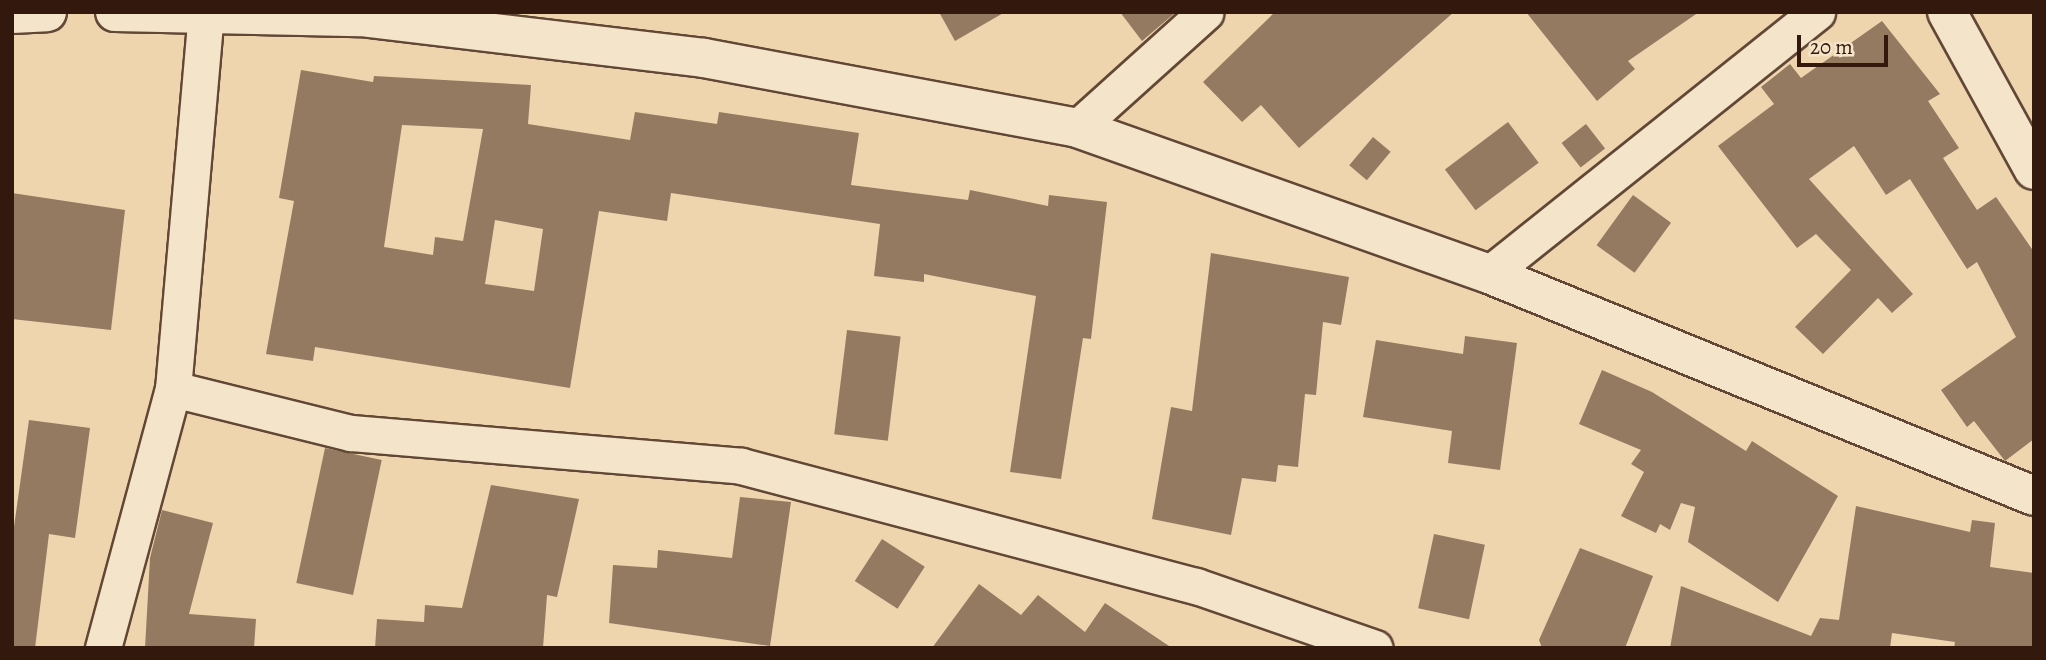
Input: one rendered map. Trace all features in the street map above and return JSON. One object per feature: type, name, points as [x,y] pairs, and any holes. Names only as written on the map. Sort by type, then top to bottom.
[{"type":"street","points":[[12,14],[47,12]]},
{"type":"street","points":[[115,12],[360,17],[704,58],[1077,128],[1489,274],[2034,496]]},
{"type":"street","points":[[1077,128],[1206,12]]},
{"type":"street","points":[[1489,274],[1817,12]]},
{"type":"street","points":[[1947,12],[2034,170]]},
{"type":"street","points":[[103,648],[173,388],[206,14]]},
{"type":"street","points":[[173,388],[351,433],[741,466],[1196,586],[1375,648]]},
{"type":"building","points":[[939,12],[1005,12],[955,41]]},
{"type":"building","points":[[1120,12],[1176,12],[1142,41]]},
{"type":"building","points":[[1275,12],[1454,12],[1299,148],[1261,105],[1242,122],[1203,82]]},
{"type":"building","points":[[1526,12],[1699,12],[1628,61],[1635,69],[1597,101]]},
{"type":"building","points":[[1882,21],[1940,94],[1928,101],[1959,148],[1943,158],[1977,210],[1996,197],[2034,252],[2034,439],[2005,461],[1974,421],[1967,427],[1941,390],[2016,337],[1977,262],[1967,269],[1910,179],[1886,195],[1854,146],[1809,179],[1913,294],[1892,313],[1878,298],[1823,354],[1795,327],[1851,270],[1816,234],[1797,248],[1718,146],[1774,104],[1761,87],[1790,64],[1801,78]]},
{"type":"building","points":[[301,70],[373,82],[374,76],[531,85],[528,124],[630,140],[635,112],[717,124],[719,112],[859,133],[851,185],[968,200],[970,190],[1048,206],[1049,195],[1107,202],[1091,339],[1083,338],[1061,479],[1010,472],[1036,296],[924,274],[924,282],[874,276],[880,224],[671,193],[667,221],[599,211],[570,388],[315,347],[313,361],[266,354],[294,201],[279,198]],"holes":[[[402,125],[483,129],[463,241],[435,237],[433,255],[384,247]],[[495,220],[543,229],[534,291],[485,284]]]},
{"type":"building","points":[[1508,122],[1539,163],[1476,210],[1445,170]]},
{"type":"building","points":[[1586,124],[1605,148],[1581,168],[1562,143]]},
{"type":"building","points":[[1373,137],[1391,152],[1367,180],[1349,165]]},
{"type":"building","points":[[12,193],[125,210],[111,330],[12,319]]},
{"type":"building","points":[[1633,195],[1671,223],[1635,273],[1597,245]]},
{"type":"building","points":[[1211,253],[1349,277],[1341,325],[1323,322],[1316,395],[1305,394],[1298,467],[1278,465],[1276,482],[1242,478],[1231,535],[1152,519],[1171,407],[1192,411]]},
{"type":"building","points":[[847,330],[901,337],[888,441],[834,434]]},
{"type":"building","points":[[1465,336],[1517,343],[1500,470],[1448,463],[1452,431],[1363,417],[1376,340],[1463,354]]},
{"type":"building","points":[[1602,370],[1652,392],[1746,451],[1752,441],[1838,496],[1778,602],[1688,542],[1695,507],[1681,503],[1670,530],[1660,524],[1656,533],[1621,516],[1644,472],[1631,464],[1641,450],[1579,424]]},
{"type":"building","points":[[29,420],[90,428],[75,538],[49,534],[35,648],[12,648],[12,541]]},
{"type":"building","points":[[325,448],[382,460],[353,595],[296,583]]},
{"type":"building","points":[[491,485],[579,499],[557,597],[547,595],[543,648],[375,648],[377,619],[424,622],[425,605],[462,608]]},
{"type":"building","points":[[740,497],[791,502],[770,646],[609,623],[613,565],[657,568],[658,550],[732,558]]},
{"type":"building","points":[[1856,506],[1970,532],[1972,520],[1995,523],[1990,567],[2034,573],[2034,648],[1954,648],[1955,642],[1892,633],[1890,648],[1670,648],[1681,586],[1811,636],[1820,618],[1839,620]]},
{"type":"building","points":[[162,510],[213,523],[189,614],[256,619],[254,648],[145,648],[150,558]]},
{"type":"building","points":[[1434,534],[1485,545],[1469,619],[1418,608]]},
{"type":"building","points":[[882,539],[925,567],[898,609],[855,581]]},
{"type":"building","points":[[1580,548],[1653,576],[1625,648],[1542,648],[1539,640]]},
{"type":"building","points":[[979,584],[1021,615],[1038,595],[1085,632],[1105,603],[1172,648],[932,648]]}]
